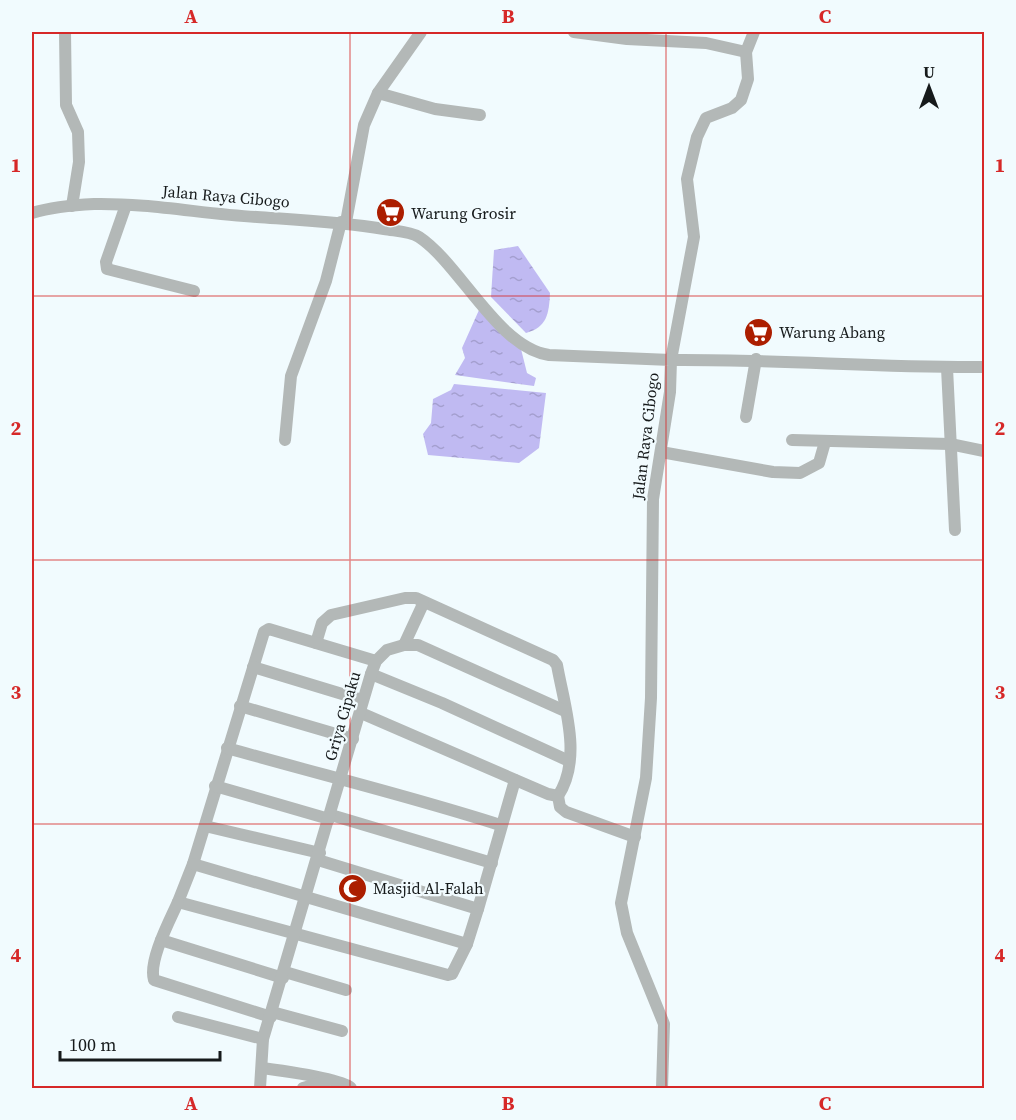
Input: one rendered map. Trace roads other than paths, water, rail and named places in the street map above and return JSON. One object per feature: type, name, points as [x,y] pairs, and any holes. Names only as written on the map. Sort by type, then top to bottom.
[{"type":"street","points":[[65,32],[66,105],[78,132],[79,162],[72,206]]},
{"type":"street","points":[[285,440],[291,376],[326,281],[344,222],[364,125],[378,93],[421,32]]},
{"type":"street","points":[[574,32],[627,39],[706,43],[746,52]]},
{"type":"street","points":[[754,32],[746,52],[748,79],[741,100],[732,108],[706,118],[697,137],[690,162],[687,188],[694,237],[671,360],[756,359],[947,368],[984,367]]},
{"type":"street","points":[[378,93],[435,109],[480,115]]},
{"type":"street","points":[[126,204],[106,262],[107,268],[194,291]]},
{"type":"street","name":"Jalan Raya Cibogo","points":[[32,213],[72,206],[126,204],[344,222],[419,237],[488,312],[534,351],[549,355],[671,360],[670,392],[653,499],[649,745],[646,778],[635,837],[627,864],[621,910],[627,933],[664,1024],[662,1089]]},
{"type":"street","points":[[746,417],[756,359]]},
{"type":"street","points":[[947,368],[955,530]]},
{"type":"street","points":[[792,440],[950,444],[984,451]]},
{"type":"street","points":[[661,452],[772,472],[800,473],[819,462],[825,442]]},
{"type":"street","points":[[316,643],[322,623],[331,615],[405,598],[416,598],[553,660],[557,665],[572,742],[558,796],[560,807],[566,812],[635,837]]},
{"type":"street","points":[[423,603],[404,645],[430,650],[565,711]]},
{"type":"street","points":[[342,1031],[157,982],[153,974],[161,940],[193,864],[264,632],[268,629],[376,662]]},
{"type":"street","name":"Griya Cipaku","points":[[260,1089],[263,1039],[319,857],[361,713],[362,700],[376,662],[387,650],[404,645]]},
{"type":"street","points":[[254,667],[362,700]]},
{"type":"street","points":[[371,674],[442,703],[568,761]]},
{"type":"street","points":[[240,706],[353,739]]},
{"type":"street","points":[[361,713],[514,780],[558,796]]},
{"type":"street","points":[[227,748],[340,781],[418,799],[500,825]]},
{"type":"street","points":[[178,902],[296,932],[448,975],[452,974],[467,944],[514,780]]},
{"type":"street","points":[[215,786],[492,863]]},
{"type":"street","points":[[205,826],[319,857],[478,909]]},
{"type":"street","points":[[193,864],[467,944]]},
{"type":"street","points":[[161,940],[346,990]]},
{"type":"street","points":[[178,1017],[263,1039]]},
{"type":"street","points":[[262,1068],[294,1071],[327,1081],[347,1084],[351,1089]]},
{"type":"street","points":[[303,1089],[327,1081]]},
{"type":"water","points":[[518,246],[550,293],[546,319],[538,327],[526,333],[491,297],[494,250]]},
{"type":"water","points":[[479,310],[521,349],[527,373],[536,378],[534,386],[455,375],[465,358],[462,348]]},
{"type":"water","points":[[454,384],[546,393],[539,448],[519,463],[428,455],[423,434],[431,423],[433,399],[451,390]]},
{"type":"place","name":"Warung Grosir","points":[[390,213]]},
{"type":"place","name":"Warung Abang","points":[[758,332]]},
{"type":"place","name":"Masjid Al-Falah","points":[[352,888]]}]
